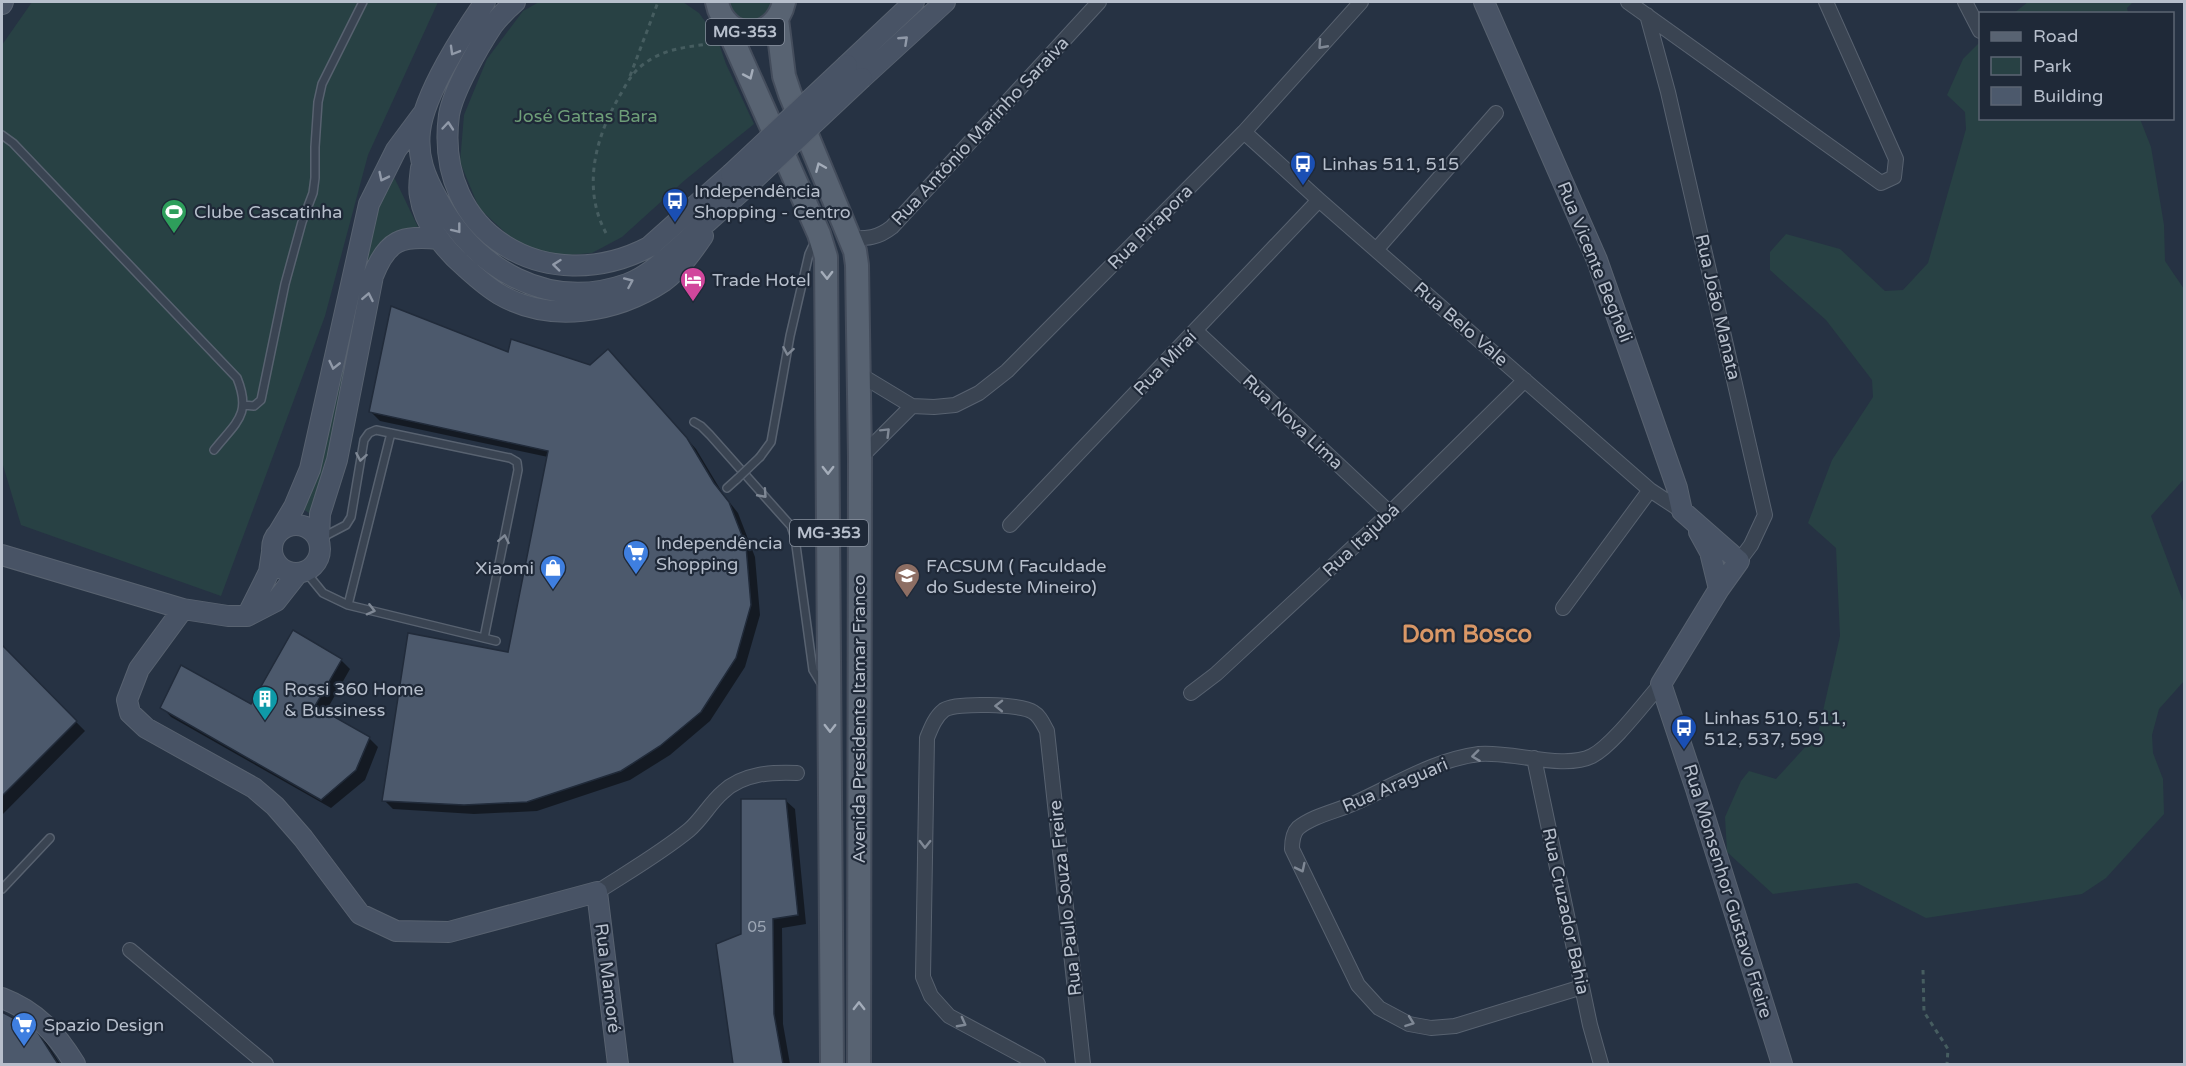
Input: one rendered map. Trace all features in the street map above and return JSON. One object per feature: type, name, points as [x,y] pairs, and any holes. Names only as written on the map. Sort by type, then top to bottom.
[{"type":"main road","points":[[247,616],[269,572],[273,545],[294,507],[310,470],[369,204],[396,150],[425,110],[452,54],[485,2]]},
{"type":"main road","points":[[515,2],[494,23],[454,99],[450,113],[447,144],[453,173],[469,210],[483,226],[513,252],[547,264],[570,266],[605,264],[649,247],[731,174],[914,2]]},
{"type":"main road","points":[[421,161],[444,212],[458,232],[492,264],[515,278],[557,292],[603,290],[628,284],[658,266],[945,2]]},
{"type":"main road","name":"Rua Vicente Begheli","points":[[1484,2],[1597,260],[1688,518],[1710,552],[1719,589]]},
{"type":"main road","name":"Avenida Presidente Itamar Franco","points":[[781,10],[784,76],[855,251],[857,265],[860,458],[859,1065]]},
{"type":"main road","name":"MG-353","points":[[722,13],[742,32],[752,32],[761,31],[781,10]]},
{"type":"main road","name":"Avenida Presidente Itamar Franco","points":[[722,13],[819,234],[826,256],[832,1065]]},
{"type":"main road","points":[[425,110],[420,129],[419,194],[430,225],[451,255],[499,294],[543,310],[567,312],[591,310],[626,301],[642,294],[665,279],[688,257],[724,207]]},
{"type":"main road","points":[[2,544],[10,557],[183,609],[228,616],[247,616],[276,601],[302,572],[312,567],[320,554],[320,514],[337,460],[349,390],[376,267],[380,258],[391,244],[407,238],[439,239]]},
{"type":"main road","points":[[1688,518],[1739,561]]},
{"type":"main road","points":[[279,532],[293,525],[301,525],[308,528],[319,539]]},
{"type":"main road","points":[[273,552],[284,570],[302,572]]},
{"type":"main road","name":"Rua João Manata","points":[[1719,589],[1739,561]]},
{"type":"main road","name":"Rua Araguari","points":[[1661,684],[1719,589]]},
{"type":"main road","points":[[183,609],[139,669],[127,700],[130,713],[146,728],[254,788],[275,806],[303,838],[360,914],[396,931],[449,932],[597,892]]},
{"type":"main road","name":"Rua Monsenhor Gustavo Freire","points":[[1661,684],[1782,1065]]},
{"type":"main road","name":"Rua Mamoré","points":[[597,892],[618,1065]]},
{"type":"main road","points":[[2,998],[21,1006],[49,1027],[75,1065]]},
{"type":"street","name":"Rua Antônio Marinho Saraiva","points":[[849,238],[867,239],[882,235],[892,227],[1099,2]]},
{"type":"street","name":"Rua Pirapora","points":[[912,406],[955,405],[980,393],[1006,371],[1244,132],[1361,2]]},
{"type":"street","points":[[1628,2],[1881,183],[1894,177],[1896,159],[1826,2]]},
{"type":"street","points":[[1965,2],[1979,29]]},
{"type":"street","name":"Rua João Manata","points":[[1647,15],[1668,92],[1765,515],[1751,545],[1739,561]]},
{"type":"street","points":[[1376,250],[1496,113]]},
{"type":"street","name":"Rua Belo Vale","points":[[1244,132],[1318,200],[1650,490],[1688,518]]},
{"type":"street","name":"Rua Miraí","points":[[1010,525],[1318,200]]},
{"type":"street","name":"Rua Nova Lima","points":[[1196,331],[1390,513]]},
{"type":"street","points":[[859,374],[912,406],[860,458]]},
{"type":"street","name":"Rua Itajubá","points":[[1191,693],[1216,674],[1390,513],[1525,380]]},
{"type":"street","points":[[1563,608],[1650,490]]},
{"type":"street","name":"Rua Araguari","points":[[1582,987],[1455,1026],[1431,1028],[1409,1024],[1379,1008],[1358,985],[1292,849],[1292,840],[1297,829],[1310,820],[1356,802],[1444,761],[1480,754],[1573,761],[1591,756],[1608,744],[1661,684]]},
{"type":"street","name":"Rua Paulo Souza Freire","points":[[1038,1065],[949,1016],[931,996],[923,977],[927,738],[934,722],[945,709],[960,706],[1018,706],[1032,711],[1040,718],[1047,731],[1083,1065]]},
{"type":"street","name":"Rua Cruzador Bahia","points":[[1534,758],[1582,987],[1601,1065]]},
{"type":"street","points":[[597,892],[691,829],[724,790],[747,778],[768,772],[797,773]]},
{"type":"street","points":[[130,950],[266,1065]]},
{"type":"lane","points":[[243,405],[254,406],[261,400],[285,284],[302,222],[313,193],[318,102],[322,84],[363,2]]},
{"type":"lane","points":[[2,135],[14,143],[237,378],[244,395],[243,414],[214,450]]},
{"type":"lane","points":[[727,488],[760,457],[771,442],[790,336],[809,254],[819,234]]},
{"type":"lane","points":[[694,422],[710,435],[791,526],[795,538],[813,670],[830,701]]},
{"type":"lane","points":[[319,539],[346,525],[351,517],[364,440],[369,433],[376,430],[510,458],[517,462],[518,470],[484,638]]},
{"type":"lane","points":[[348,605],[391,433]]},
{"type":"lane","points":[[302,572],[323,593],[348,605],[496,641]]},
{"type":"lane","points":[[2,889],[50,838]]},
{"type":"path","points":[[630,78],[633,64],[658,2]]},
{"type":"path","points":[[606,233],[597,214],[594,163],[605,123],[630,78],[642,65],[669,51],[722,13]]},
{"type":"path","points":[[1923,970],[1924,1012],[1948,1049],[1947,1065]]},
{"type":"green space","name":"Clube Cascatinha","points":[[32,2],[438,2],[368,155],[325,316],[221,596],[21,525],[2,462],[2,45]]},
{"type":"green space","name":"José Gattas Bara","points":[[539,2],[683,2],[699,13],[717,38],[726,64],[754,124],[685,180],[622,237],[592,253],[556,256],[529,248],[510,237],[479,208],[460,162],[464,115],[487,59],[523,11]]},
{"type":"green space","points":[[727,2],[774,2],[764,22],[735,21]]},
{"type":"green space","points":[[2028,2],[2133,2],[2127,8],[2128,12],[2015,12]]},
{"type":"green space","points":[[1979,43],[1979,120],[2140,120],[2151,147],[2164,225],[2165,261],[2184,289],[2184,479],[2151,516],[2184,604],[2184,681],[2159,709],[2152,735],[2153,753],[2163,779],[2164,814],[2106,878],[2082,894],[1926,918],[1857,883],[1773,894],[1727,852],[1725,817],[1741,781],[1749,771],[1776,779],[1818,733],[1840,636],[1836,548],[1808,523],[1832,460],[1873,397],[1872,380],[1826,320],[1770,270],[1770,252],[1786,234],[1840,249],[1885,291],[1903,290],[1928,263],[1966,129],[1965,112],[1947,95],[1963,59]]},
{"type":"green space","points":[[393,175],[419,229],[394,237],[312,515],[303,509],[311,491],[316,470],[374,208]]},
{"type":"building","name":"Independência Shopping","points":[[391,306],[508,352],[511,339],[590,365],[608,349],[687,438],[714,483],[729,502],[746,546],[751,605],[736,658],[701,712],[660,746],[621,771],[527,802],[464,805],[382,801],[408,633],[508,652],[548,451],[369,412]]},
{"type":"building","name":"Rossi 360 Home & Bussiness","points":[[293,630],[342,659],[315,706],[370,737],[356,770],[321,800],[160,708],[181,665],[251,704]]},
{"type":"building","points":[[2,645],[77,721],[2,796]]},
{"type":"building","points":[[741,799],[786,799],[798,915],[773,919],[774,1014],[783,1064],[733,1064],[716,944],[741,934]]},
{"type":"building","name":"Spazio Design","points":[[2,1012],[37,1031],[58,1064],[2,1064]]},
{"type":"place","name":"Linhas 511, 515","points":[[1303,187]]},
{"type":"place","name":"Independência Shopping - Centro","points":[[675,224]]},
{"type":"place","name":"Clube Cascatinha","points":[[174,235]]},
{"type":"place","name":"Trade Hotel","points":[[693,303]]},
{"type":"place","name":"Independência Shopping","points":[[636,576]]},
{"type":"place","name":"Xiaomi","points":[[553,591]]},
{"type":"place","name":"FACSUM ( Faculdade do Sudeste Mineiro)","points":[[907,599]]},
{"type":"place","name":"Rossi 360 Home & Bussiness","points":[[265,722]]},
{"type":"place","name":"Linhas 510, 511, 512, 537, 599","points":[[1684,751]]},
{"type":"place","name":"Spazio Design","points":[[24,1048]]},
{"type":"district","name":"Dom Bosco","points":[[1467,634]]}]
